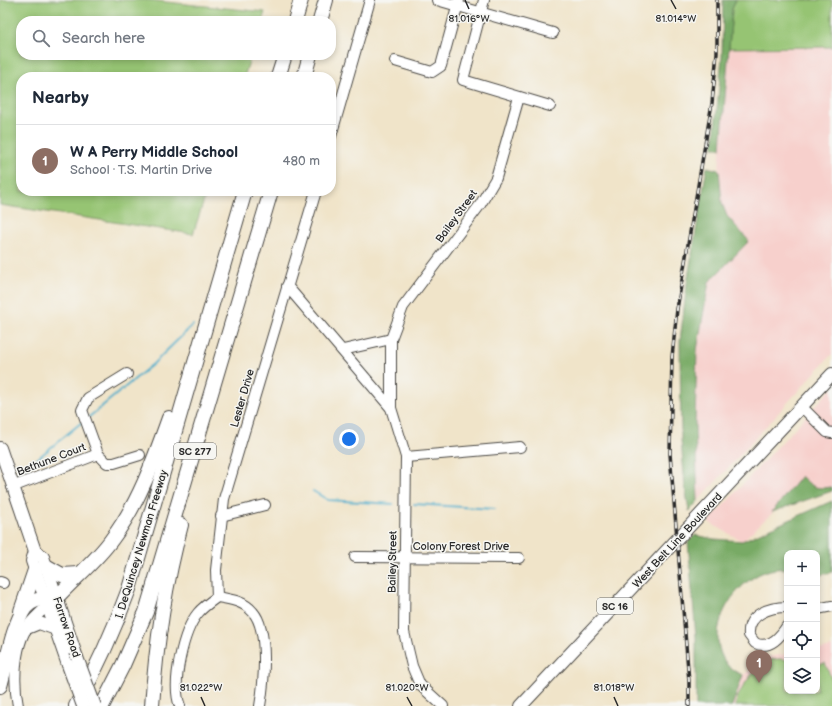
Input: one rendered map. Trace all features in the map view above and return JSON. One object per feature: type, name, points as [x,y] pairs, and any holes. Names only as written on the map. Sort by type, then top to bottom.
[{"type":"highway","points":[[296,16],[301,0]]},
{"type":"highway","points":[[321,16],[326,0]]},
{"type":"highway","points":[[280,72],[283,60]]},
{"type":"highway","points":[[305,72],[309,60]]},
{"type":"highway","name":"I. DeQuincey Newman Freeway","points":[[76,706],[114,631],[129,589],[244,196]]},
{"type":"highway","name":"I. DeQuincey Newman Freeway","points":[[102,706],[123,665],[146,612],[270,196]]},
{"type":"highway","points":[[23,624],[25,609],[31,602],[50,600],[96,559],[112,540],[133,506],[144,484],[184,378],[200,344]]},
{"type":"highway","points":[[152,706],[155,661],[161,620],[180,528],[213,408],[219,370]]},
{"type":"highway","points":[[0,686],[23,624],[40,568],[62,575],[79,574]]},
{"type":"main road","name":"West Belt Line Boulevard","points":[[522,706],[832,374]]},
{"type":"main road","name":"Farrow Road","points":[[0,448],[35,551],[32,561],[40,568],[50,600],[56,629],[83,706]]},
{"type":"main road","name":"Farrow Road","points":[[50,600],[75,652],[94,706]]},
{"type":"main road","points":[[23,624],[39,623],[56,629]]},
{"type":"street","points":[[336,119],[370,0]]},
{"type":"street","points":[[437,0],[459,4],[478,12],[553,33]]},
{"type":"street","points":[[484,0],[478,12],[463,80],[550,106]]},
{"type":"street","points":[[395,61],[432,72],[441,66],[459,4]]},
{"type":"street","name":"Bailey Street","points":[[443,706],[420,685],[412,666],[404,632],[406,457],[392,408],[391,339],[403,307],[480,205],[496,178],[519,97]]},
{"type":"street","name":"Lester Drive","points":[[217,597],[216,570],[224,499],[314,196]]},
{"type":"street","name":"Bailey Street","points":[[287,286],[392,408]]},
{"type":"street","points":[[343,350],[391,339]]},
{"type":"street","name":"Bethune Court","points":[[127,374],[88,398],[82,410],[98,454],[107,463],[114,463],[140,455]]},
{"type":"street","points":[[802,407],[827,432],[832,433]]},
{"type":"street","points":[[406,457],[520,447]]},
{"type":"street","name":"Bethune Court","points":[[12,487],[98,454]]},
{"type":"street","points":[[221,516],[265,505]]},
{"type":"street","name":"Colony Forest Drive","points":[[354,557],[519,558]]},
{"type":"street","points":[[180,706],[177,699],[177,678],[184,646],[191,624],[197,613],[217,597],[240,601],[253,611],[258,619],[263,641],[263,679],[260,706]]},
{"type":"street","points":[[820,609],[832,606]]},
{"type":"street","points":[[784,607],[773,609],[759,615],[750,624],[749,635],[755,643],[766,644],[775,640],[784,630]]},
{"type":"street","points":[[18,706],[15,687],[17,658],[23,624]]},
{"type":"shaded area","points":[[832,47],[832,354],[698,501],[695,425],[697,350],[709,282],[749,241],[727,216],[722,203],[719,170],[723,106],[729,48]]},
{"type":"shaded area","points":[[832,388],[832,487],[818,489],[806,482],[742,541],[708,522]]},
{"type":"shaded area","points":[[832,647],[832,706],[715,706],[743,675],[767,657],[784,654],[784,694],[820,694],[820,649]]},
{"type":"green space","points":[[0,0],[146,0],[265,12],[264,16],[16,16],[16,60],[249,60],[246,72],[16,72],[16,196],[205,196],[193,234],[0,205]]},
{"type":"green space","points":[[723,0],[736,0],[732,9],[721,148],[713,148],[722,57]]},
{"type":"green space","points":[[736,0],[832,0],[832,47],[729,48],[732,9]]},
{"type":"green space","points":[[707,167],[719,170],[722,203],[727,216],[749,241],[709,282],[697,350],[695,425],[698,501],[689,511],[685,487],[681,440],[680,341],[687,283]]},
{"type":"green space","points":[[801,476],[815,487],[832,487],[832,491],[772,512]]},
{"type":"green space","points":[[832,501],[832,572],[820,575],[820,550],[784,550],[784,569],[770,570],[755,577],[740,588],[729,602],[721,619],[718,636],[721,653],[730,668],[743,675],[732,706],[696,706],[696,638],[688,542],[695,535],[714,539],[742,541]]},
{"type":"green space","points":[[774,659],[784,660],[784,694],[820,694],[820,664],[825,663],[832,680],[832,706],[735,706],[739,693],[747,680],[757,668]]},
{"type":"waterway","points":[[89,417],[153,364],[193,325]]},
{"type":"waterway","points":[[18,472],[26,468],[82,422]]},
{"type":"waterway","points":[[313,491],[328,500],[393,504]]},
{"type":"waterway","points":[[414,504],[495,509]]},
{"type":"railway","points":[[689,706],[689,681],[670,454],[672,357],[677,309],[712,103],[717,53],[717,0]]},
{"type":"place","name":"W A Perry Middle School","points":[[759,683]]}]
